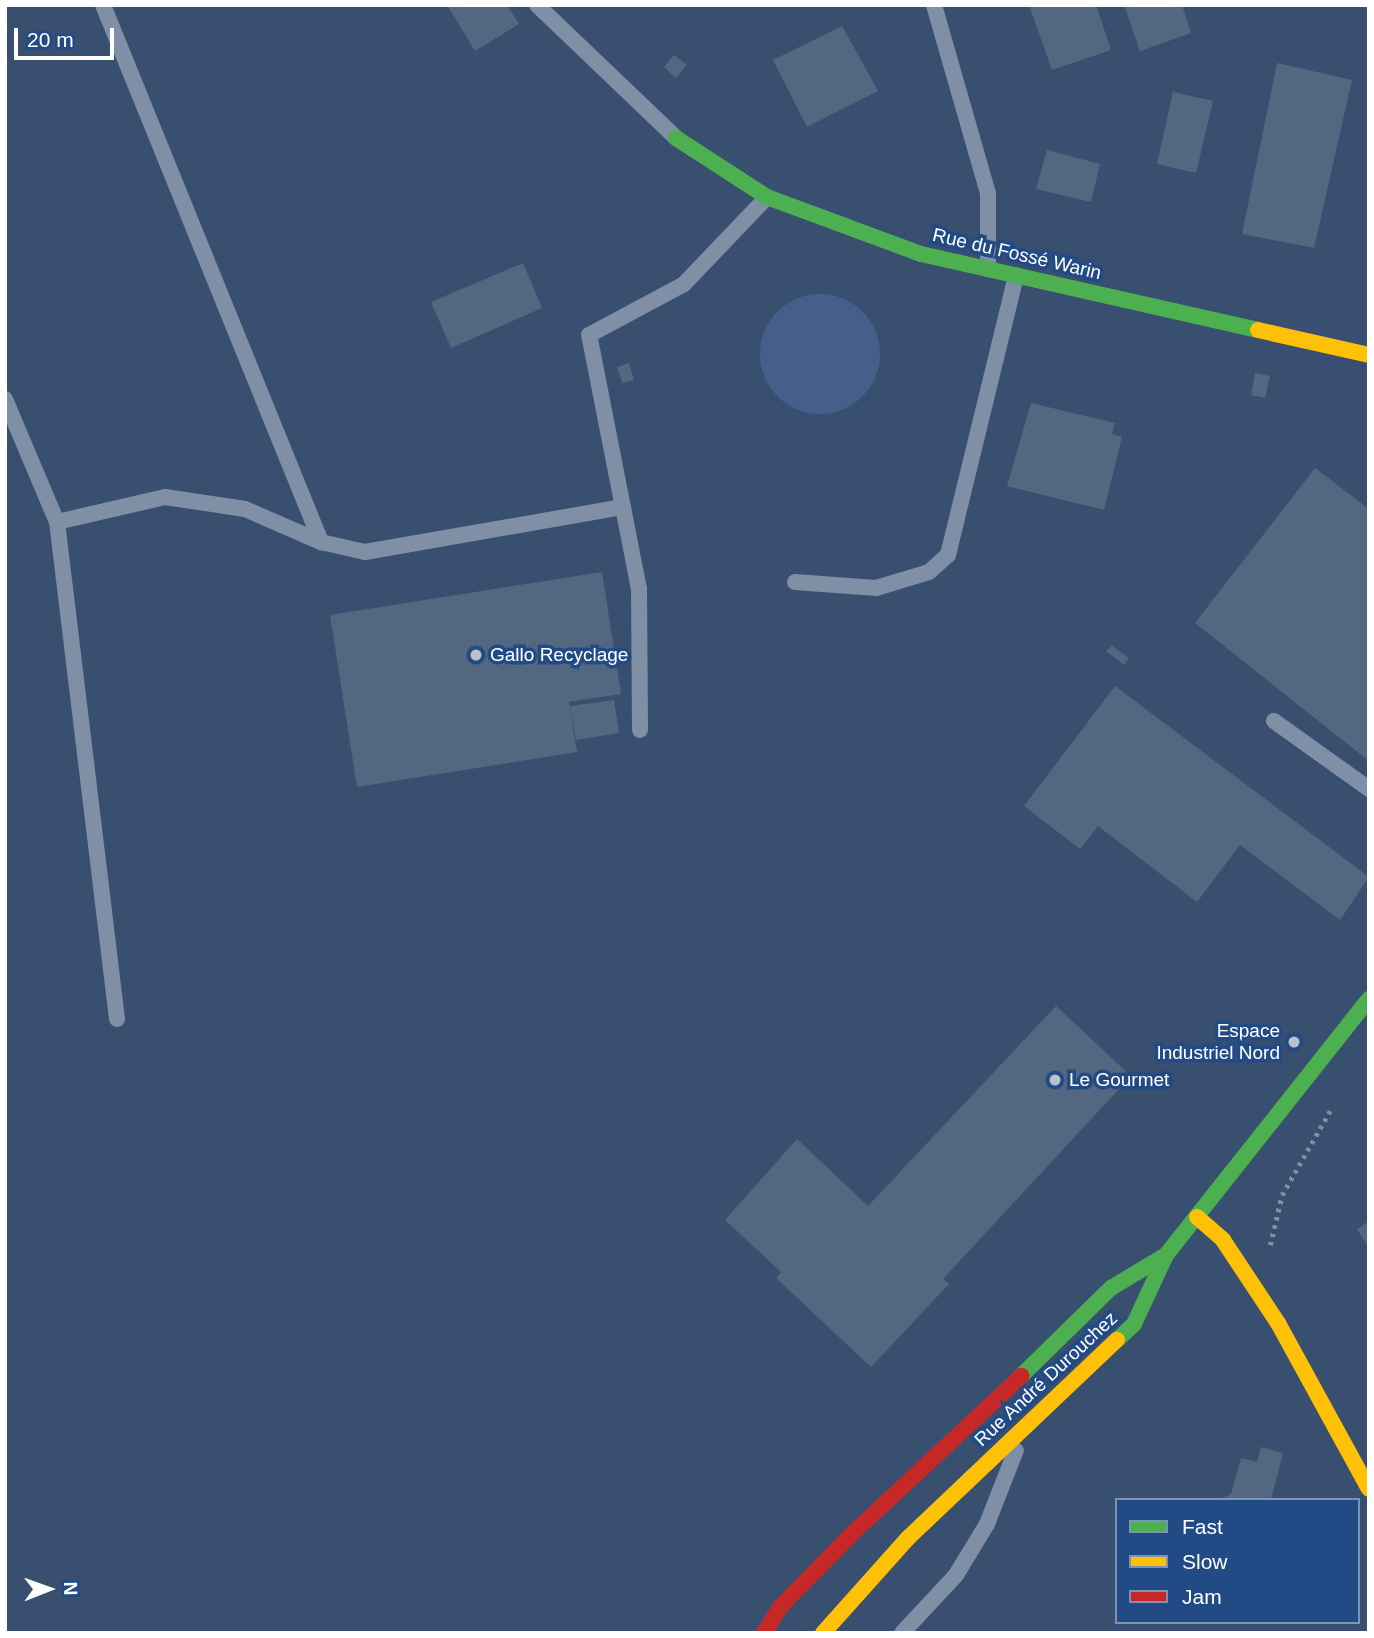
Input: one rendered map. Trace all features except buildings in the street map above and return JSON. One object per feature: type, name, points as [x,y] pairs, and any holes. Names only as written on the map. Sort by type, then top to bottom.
[{"type":"main road","name":"Rue du Fossé Warin","points":[[676,138],[767,197],[921,254],[1369,355]]},
{"type":"main road","name":"Rue André Durouchez","points":[[823,1633],[908,1538],[1135,1324],[1166,1255],[1369,999]]},
{"type":"main road","points":[[1197,1217],[1223,1240],[1278,1323],[1369,1489]]},
{"type":"main road","points":[[764,1633],[780,1606],[854,1532],[948,1448],[1111,1288],[1166,1255]]},
{"type":"lane","points":[[103,5],[321,542]]},
{"type":"lane","points":[[537,5],[676,138]]},
{"type":"lane","points":[[934,5],[988,193],[988,269]]},
{"type":"lane","points":[[640,730],[639,589],[589,335],[684,284],[767,197]]},
{"type":"lane","points":[[795,582],[876,588],[929,572],[948,555],[1016,275]]},
{"type":"lane","points":[[5,399],[57,522],[117,1019]]},
{"type":"lane","points":[[57,522],[165,497],[245,509],[321,542],[365,552],[623,507]]},
{"type":"lane","points":[[1274,721],[1369,789]]},
{"type":"lane","points":[[902,1633],[956,1575],[987,1524],[1024,1430]]},
{"type":"path","points":[[1270,1254],[1272,1225],[1282,1195],[1336,1103]]},
{"type":"water","points":[[820,294],[843,298],[863,311],[876,331],[880,354],[876,377],[863,397],[843,410],[820,414],[797,410],[777,397],[764,377],[760,354],[764,331],[777,311],[797,298]]},
{"type":"traffic: fast","points":[[676,138],[767,197],[921,254],[1258,330]]},
{"type":"traffic: fast","points":[[1117,1340],[1134,1324],[1166,1255],[1369,999]]},
{"type":"traffic: fast","points":[[1021,1376],[1111,1288],[1166,1255]]},
{"type":"traffic: slow","points":[[1258,330],[1369,355]]},
{"type":"traffic: slow","points":[[1197,1217],[1223,1240],[1278,1323],[1369,1489]]},
{"type":"traffic: slow","points":[[823,1633],[908,1538],[1117,1340]]},
{"type":"traffic: jam","points":[[764,1633],[780,1607],[854,1532],[1021,1376]]},
{"type":"place","name":"Gallo Recyclage","points":[[476,655]]},
{"type":"place","name":"Espace Industriel Nord","points":[[1294,1042]]},
{"type":"place","name":"Le Gourmet","points":[[1055,1080]]}]
